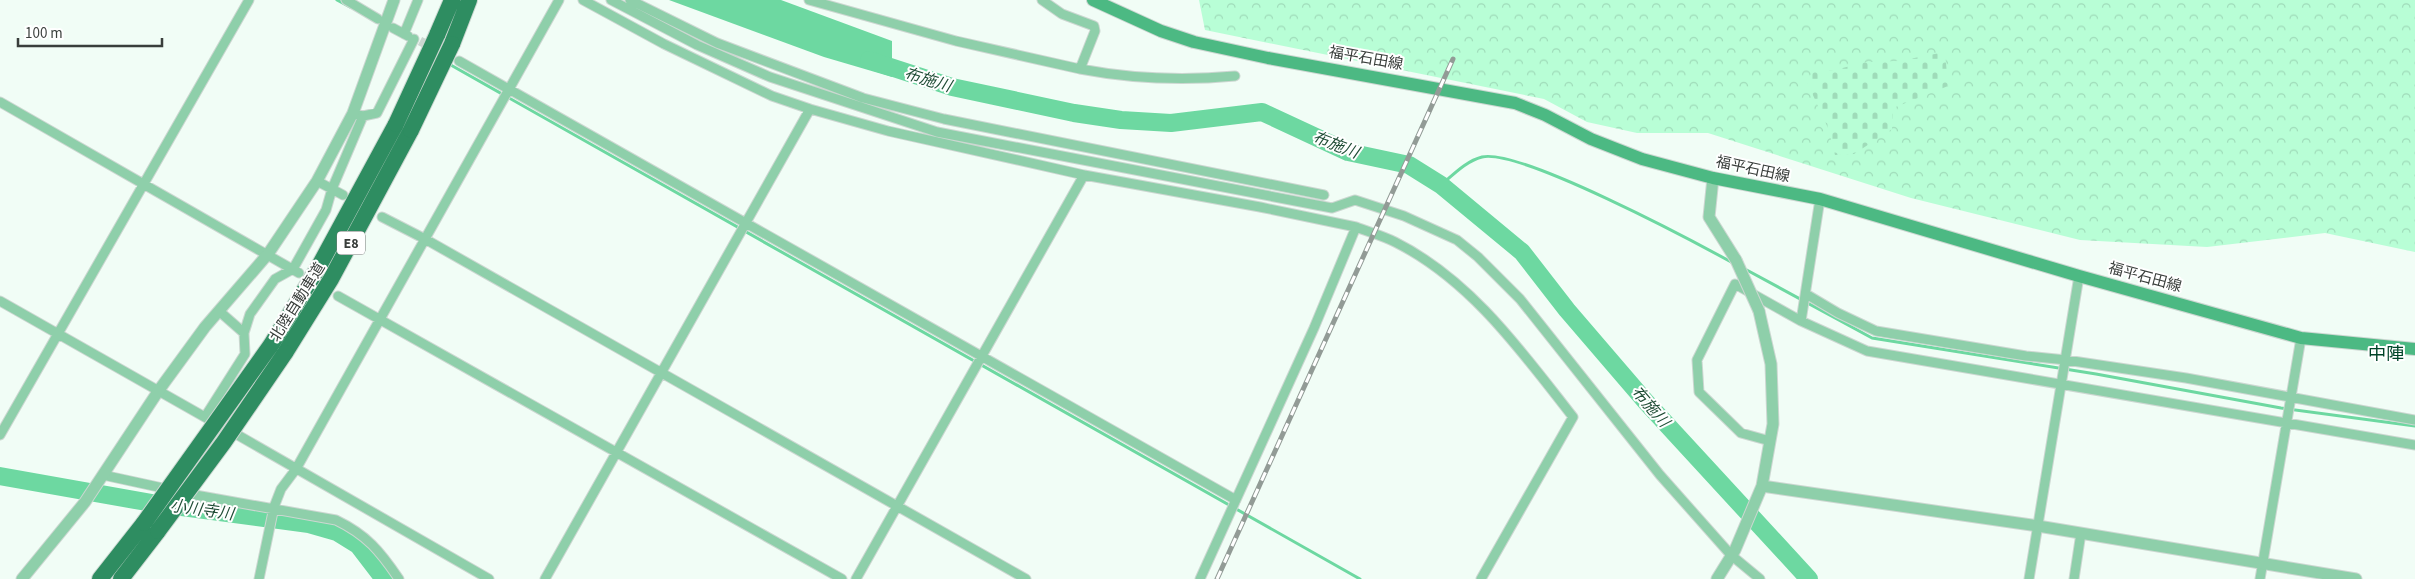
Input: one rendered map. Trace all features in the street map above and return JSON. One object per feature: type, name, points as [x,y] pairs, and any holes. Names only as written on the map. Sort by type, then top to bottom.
[{"type":"highway","name":"北陸自動車道","points":[[121,579],[224,442],[278,349],[318,268],[396,124],[452,0]]},
{"type":"highway","name":"北陸自動車道","points":[[100,579],[331,279],[412,130],[452,44],[469,0]]},
{"type":"main road","name":"福平石田線","points":[[1093,0],[1161,31],[1194,42],[1268,58],[1515,103],[1546,115],[1591,139],[1642,159],[1713,178],[1820,199],[2079,276],[2301,338],[2415,349]]},
{"type":"street","points":[[0,434],[249,0]]},
{"type":"street","points":[[346,0],[378,19]]},
{"type":"street","points":[[205,417],[245,354],[244,333],[250,314],[275,279],[296,271],[326,210],[394,0]]},
{"type":"street","points":[[404,34],[418,0]]},
{"type":"street","points":[[259,579],[274,507],[281,489],[296,469],[559,0]]},
{"type":"street","points":[[583,0],[664,44],[772,96],[810,109],[888,131],[1084,175],[1260,207],[1356,227],[1394,241],[1452,280],[1507,334],[1573,417],[1480,579]]},
{"type":"street","points":[[611,0],[697,45],[770,77],[937,132],[1332,208],[1355,200],[1404,216],[1457,240],[1478,257],[1520,298],[1660,475],[1760,579]]},
{"type":"street","points":[[630,0],[717,44],[863,98],[944,119],[1324,195]]},
{"type":"street","points":[[809,0],[956,41],[1117,76],[1166,80],[1235,76]]},
{"type":"street","points":[[1042,0],[1062,14],[1094,26],[1095,31],[1080,69]]},
{"type":"street","points":[[358,115],[377,113],[417,40],[393,28]]},
{"type":"street","points":[[459,61],[510,88],[1236,500]]},
{"type":"street","points":[[0,102],[296,271]]},
{"type":"street","points":[[545,579],[747,224],[810,109]]},
{"type":"street","points":[[22,579],[84,502],[159,390],[219,311],[268,254],[358,115]]},
{"type":"street","points":[[856,579],[1084,175]]},
{"type":"street","points":[[1713,178],[1709,217],[1736,260],[1759,311],[1771,364],[1773,424],[1762,486],[1733,553],[1717,579]]},
{"type":"street","points":[[317,181],[343,195]]},
{"type":"street","points":[[1801,321],[1820,199]]},
{"type":"street","points":[[382,217],[425,239],[662,372],[1026,579]]},
{"type":"street","points":[[1200,579],[1314,328],[1356,227]]},
{"type":"street","points":[[2029,579],[2079,276]]},
{"type":"street","points":[[1770,441],[1742,433],[1699,392],[1697,360],[1735,284],[1801,321],[1867,351],[2415,445]]},
{"type":"street","points":[[1806,294],[1838,314],[1876,331],[2292,397],[2415,420]]},
{"type":"street","points":[[338,296],[842,579]]},
{"type":"street","points":[[0,301],[489,579]]},
{"type":"street","points":[[219,311],[244,333]]},
{"type":"street","points":[[2260,579],[2301,338]]},
{"type":"street","points":[[103,475],[198,496],[274,507],[336,520],[351,527],[378,549],[399,579]]},
{"type":"street","points":[[1762,486],[2038,526],[2356,579]]},
{"type":"street","points":[[2074,579],[2081,533]]},
{"type":"green space","points":[[1199,0],[2415,0],[2415,252],[2325,233],[2207,247],[2080,240],[1911,198],[1708,133],[1637,133],[1587,122],[1544,99],[1205,30]]},
{"type":"green space","points":[[1945,52],[1948,86],[1893,108],[1892,129],[1854,154],[1835,155],[1828,128],[1807,82],[1812,72],[1835,70],[1866,62],[1899,61]]},
{"type":"shaded area","points":[[669,0],[781,0],[892,41],[892,77],[824,57]]},
{"type":"waterway","points":[[337,0],[350,7]]},
{"type":"waterway","name":"布施川","points":[[869,60],[952,87],[1074,113],[1121,120],[1171,123],[1262,112],[1348,152],[1409,165],[1441,185],[1522,252],[1567,310],[1646,402],[1809,579]]},
{"type":"waterway","points":[[449,64],[1360,579]]},
{"type":"waterway","points":[[1441,185],[1460,169],[1476,159],[1482,157],[1502,158],[1531,167],[1606,198],[1733,263]]},
{"type":"waterway","points":[[1743,268],[1872,338],[2096,374],[2281,408],[2415,426]]},
{"type":"waterway","name":"小川寺川","points":[[0,476],[152,503],[309,524],[337,532],[358,545],[384,579]]},
{"type":"tunnel","points":[[420,41],[435,49]]},
{"type":"railway","points":[[1217,579],[1453,59]]},
{"type":"district","name":"中陣","points":[[2386,354]]}]
